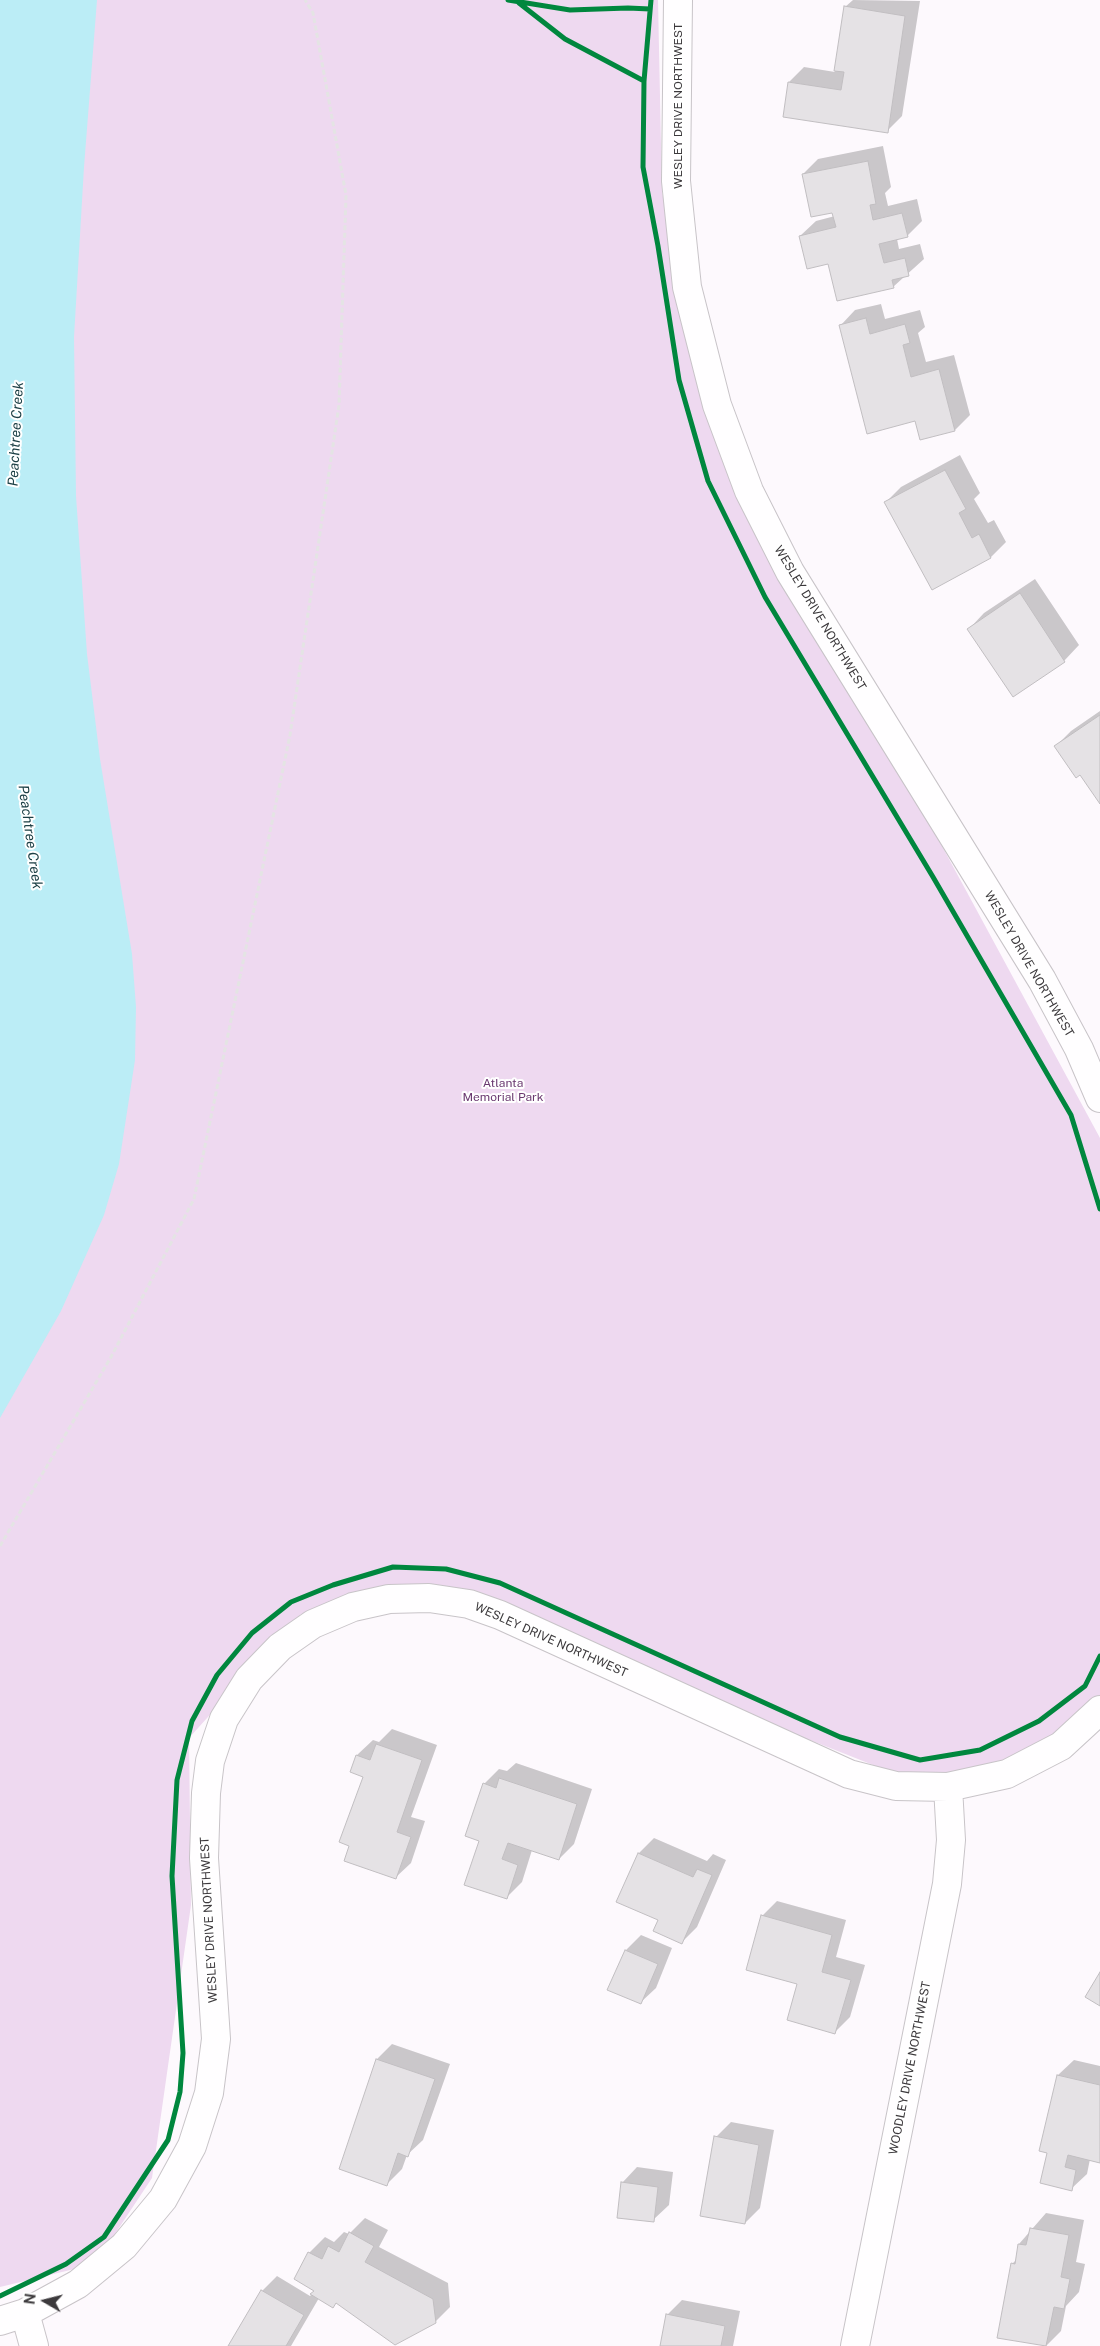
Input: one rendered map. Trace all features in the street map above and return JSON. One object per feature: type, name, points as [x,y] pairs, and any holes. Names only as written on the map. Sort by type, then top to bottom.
[{"type":"street","name":"WESLEY DRIVE NORTHWEST","points":[[678,0],[676,181],[687,286],[717,405],[749,491],[790,572],[1042,980],[1079,1049],[1100,1098]]},
{"type":"street","name":"WESLEY DRIVE NORTHWEST","points":[[13,2317],[78,2284],[124,2246],[163,2199],[192,2146],[208,2094],[216,2039],[204,1858],[206,1793],[210,1761],[224,1719],[249,1679],[280,1647],[313,1624],[353,1607],[389,1599],[429,1598],[469,1604],[509,1619],[849,1774],[896,1786],[948,1788],[1007,1774],[1061,1746],[1100,1710]]},
{"type":"street","name":"WOODLEY DRIVE NORTHWEST","points":[[855,2346],[946,1884],[951,1840],[948,1788]]},
{"type":"street","points":[[13,2317],[34,2346]]},
{"type":"path","points":[[0,1546],[111,1357],[194,1199],[290,735],[339,405],[346,195],[313,13],[305,0]]},
{"type":"green space","name":"Atlanta Memorial Park","points":[[0,0],[658,0],[662,193],[720,436],[1100,1138],[1100,1729],[954,1797],[686,1691],[445,1589],[301,1614],[189,1738],[191,1905],[152,2178],[95,2264],[0,2287]]},
{"type":"water","name":"Peachtree Creek","points":[[0,0],[97,0],[84,167],[74,337],[76,496],[87,654],[100,759],[132,954],[136,1007],[135,1060],[119,1164],[104,1215],[61,1311],[0,1418]]},
{"type":"building","points":[[844,6],[905,16],[888,133],[783,117],[788,82],[841,90],[844,72],[834,71]]},
{"type":"building","points":[[868,161],[876,204],[870,205],[873,220],[902,213],[908,237],[879,244],[884,263],[905,258],[909,276],[892,280],[894,288],[837,301],[828,264],[807,269],[799,236],[836,227],[832,213],[811,217],[802,174]]},
{"type":"building","points":[[866,318],[870,334],[905,324],[910,343],[903,345],[911,377],[939,369],[955,431],[920,440],[915,421],[867,434],[839,325]]},
{"type":"building","points":[[945,470],[966,509],[959,513],[972,538],[979,534],[991,558],[932,590],[884,502]]},
{"type":"building","points":[[1020,593],[1065,662],[1013,697],[967,629]]},
{"type":"building","points":[[1100,715],[1100,804],[1080,775],[1076,778],[1054,746]]},
{"type":"building","points":[[376,1744],[422,1760],[397,1832],[411,1837],[396,1879],[344,1861],[349,1846],[339,1842],[363,1777],[350,1772],[356,1755],[370,1760]]},
{"type":"building","points":[[499,1778],[577,1804],[559,1860],[508,1843],[502,1859],[518,1865],[507,1899],[464,1885],[479,1841],[465,1836],[483,1783],[496,1788]]},
{"type":"building","points":[[638,1853],[693,1877],[697,1869],[712,1875],[682,1944],[653,1931],[658,1920],[616,1902]]},
{"type":"building","points":[[761,1915],[832,1935],[822,1972],[851,1980],[835,2034],[787,2020],[797,1984],[746,1970]]},
{"type":"building","points":[[625,1950],[658,1964],[641,2004],[607,1990]]},
{"type":"building","points":[[1100,1972],[1100,2006],[1085,1997]]},
{"type":"building","points":[[376,2059],[435,2079],[408,2157],[398,2153],[387,2186],[339,2169]]},
{"type":"building","points":[[1057,2075],[1100,2085],[1100,2163],[1068,2155],[1065,2167],[1076,2170],[1072,2191],[1040,2183],[1047,2153],[1039,2151]]},
{"type":"building","points":[[714,2136],[759,2145],[745,2224],[700,2216]]},
{"type":"building","points":[[621,2182],[658,2187],[654,2222],[617,2218]]},
{"type":"building","points":[[1030,2228],[1069,2235],[1061,2277],[1070,2279],[1064,2309],[1054,2307],[1046,2346],[997,2338],[1011,2263],[1015,2264],[1018,2244],[1026,2245]]},
{"type":"building","points":[[349,2232],[374,2246],[365,2262],[433,2299],[436,2323],[395,2345],[336,2303],[333,2308],[310,2294],[314,2291],[294,2279],[308,2252],[322,2259],[328,2246],[339,2252]]},
{"type":"building","points":[[261,2290],[304,2315],[286,2346],[228,2346]]},
{"type":"building","points":[[666,2314],[725,2326],[721,2346],[660,2346]]},
{"type":"cycle path","points":[[508,0],[570,10],[650,9]]},
{"type":"cycle path","points":[[651,0],[644,81],[643,167],[658,246],[679,380],[708,481],[765,597],[933,877],[1071,1115],[1100,1209]]},
{"type":"cycle path","points":[[519,3],[565,39],[644,81]]},
{"type":"cycle path","points":[[0,2296],[66,2264],[104,2237],[168,2140],[180,2092],[183,2053],[172,1876],[177,1780],[192,1721],[217,1675],[252,1633],[291,1602],[333,1585],[393,1567],[446,1569],[500,1583],[840,1737],[920,1760],[980,1750],[1039,1721],[1085,1686],[1100,1656]]}]
